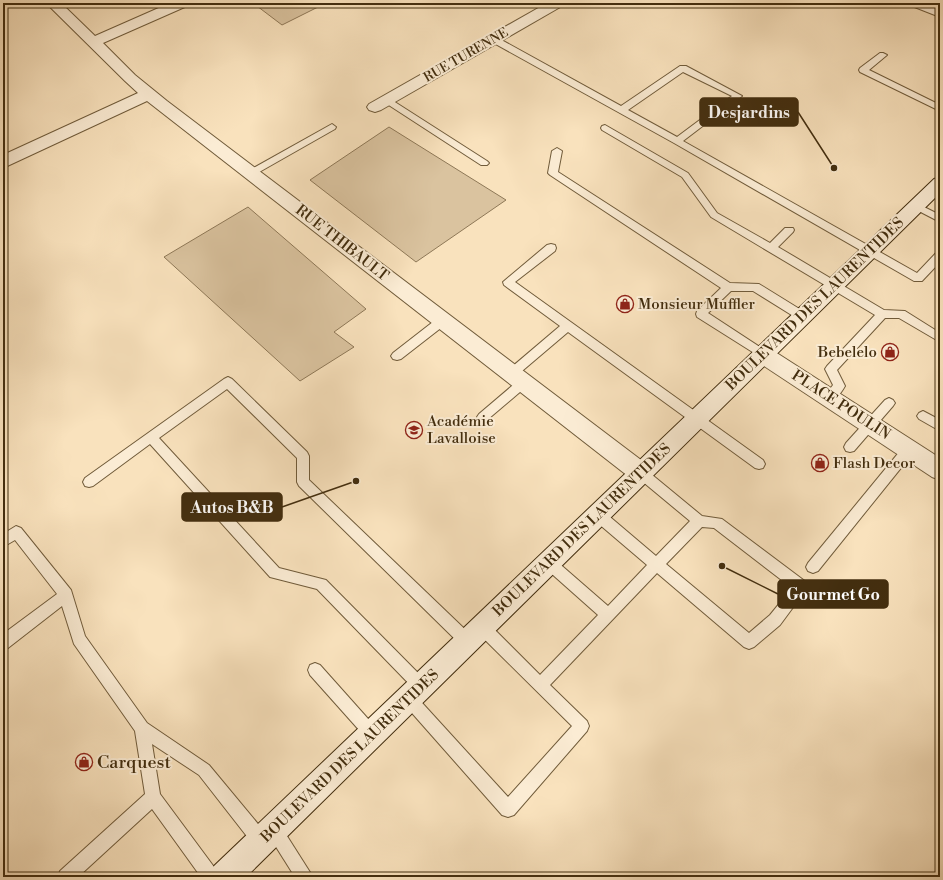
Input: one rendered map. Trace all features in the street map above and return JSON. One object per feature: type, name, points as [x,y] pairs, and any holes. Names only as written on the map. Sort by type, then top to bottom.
[{"type":"street","name":"RUE THIBAULT","points":[[53,3],[149,94],[641,473]]},
{"type":"street","points":[[94,42],[182,3]]},
{"type":"street","name":"RUE TURENNE","points":[[381,104],[557,3]]},
{"type":"street","points":[[917,3],[940,13]]},
{"type":"street","points":[[3,162],[149,94]]},
{"type":"street","name":"BOULEVARD DES LAURENTIDES","points":[[225,877],[373,735],[696,418],[940,183]]},
{"type":"street","name":"PLACE POULIN","points":[[762,354],[940,470]]},
{"type":"lane","points":[[492,39],[622,110],[918,278],[940,256]]},
{"type":"lane","points":[[883,55],[863,70],[940,108]]},
{"type":"lane","points":[[622,110],[684,68],[738,96],[677,141]]},
{"type":"lane","points":[[381,104],[484,163]]},
{"type":"lane","points":[[251,173],[332,127]]},
{"type":"lane","points":[[605,128],[685,175],[714,215],[882,314],[901,314],[940,338]]},
{"type":"lane","points":[[557,151],[553,173],[728,287],[755,287],[802,316]]},
{"type":"lane","points":[[916,206],[940,219]]},
{"type":"lane","points":[[771,248],[789,230]]},
{"type":"lane","points":[[551,248],[508,282],[759,464]]},
{"type":"lane","points":[[728,287],[701,314],[762,354]]},
{"type":"lane","points":[[829,398],[839,386],[832,369],[882,314]]},
{"type":"lane","points":[[397,356],[442,321]]},
{"type":"lane","points":[[483,417],[517,378],[568,326]]},
{"type":"lane","points":[[89,482],[151,437],[228,382],[303,456],[303,482],[475,635],[540,684],[582,726],[508,809],[415,693],[321,584],[275,573],[151,437]]},
{"type":"lane","points":[[850,447],[889,403]]},
{"type":"lane","points":[[923,416],[940,426]]},
{"type":"lane","points":[[813,567],[909,449]]},
{"type":"lane","points":[[598,515],[748,642],[775,620],[801,587],[717,523],[698,521],[641,473]]},
{"type":"lane","points":[[540,684],[657,566],[698,521]]},
{"type":"lane","points":[[3,541],[16,532],[66,595],[79,639],[142,728],[204,770],[268,836],[305,877]]},
{"type":"lane","points":[[549,563],[608,615]]},
{"type":"lane","points":[[3,643],[66,595]]},
{"type":"lane","points":[[316,670],[373,735]]},
{"type":"lane","points":[[142,728],[153,797],[211,877]]},
{"type":"lane","points":[[66,877],[153,797]]},
{"type":"shaded area","points":[[253,3],[326,3],[282,25]]},
{"type":"shaded area","points":[[389,127],[506,200],[416,262],[310,180]]},
{"type":"shaded area","points":[[248,207],[366,309],[334,332],[354,347],[300,381],[164,257]]},
{"type":"place","name":"Desjardins","points":[[834,168]]},
{"type":"place","name":"Monsieur Muffler","points":[[625,304]]},
{"type":"place","name":"Bebelelo","points":[[890,352]]},
{"type":"place","name":"Académie Lavalloise","points":[[414,430]]},
{"type":"place","name":"Flash Decor","points":[[820,463]]},
{"type":"place","name":"Autos B&B","points":[[356,481]]},
{"type":"place","name":"Gourmet Go","points":[[722,566]]},
{"type":"place","name":"Carquest","points":[[84,762]]}]
